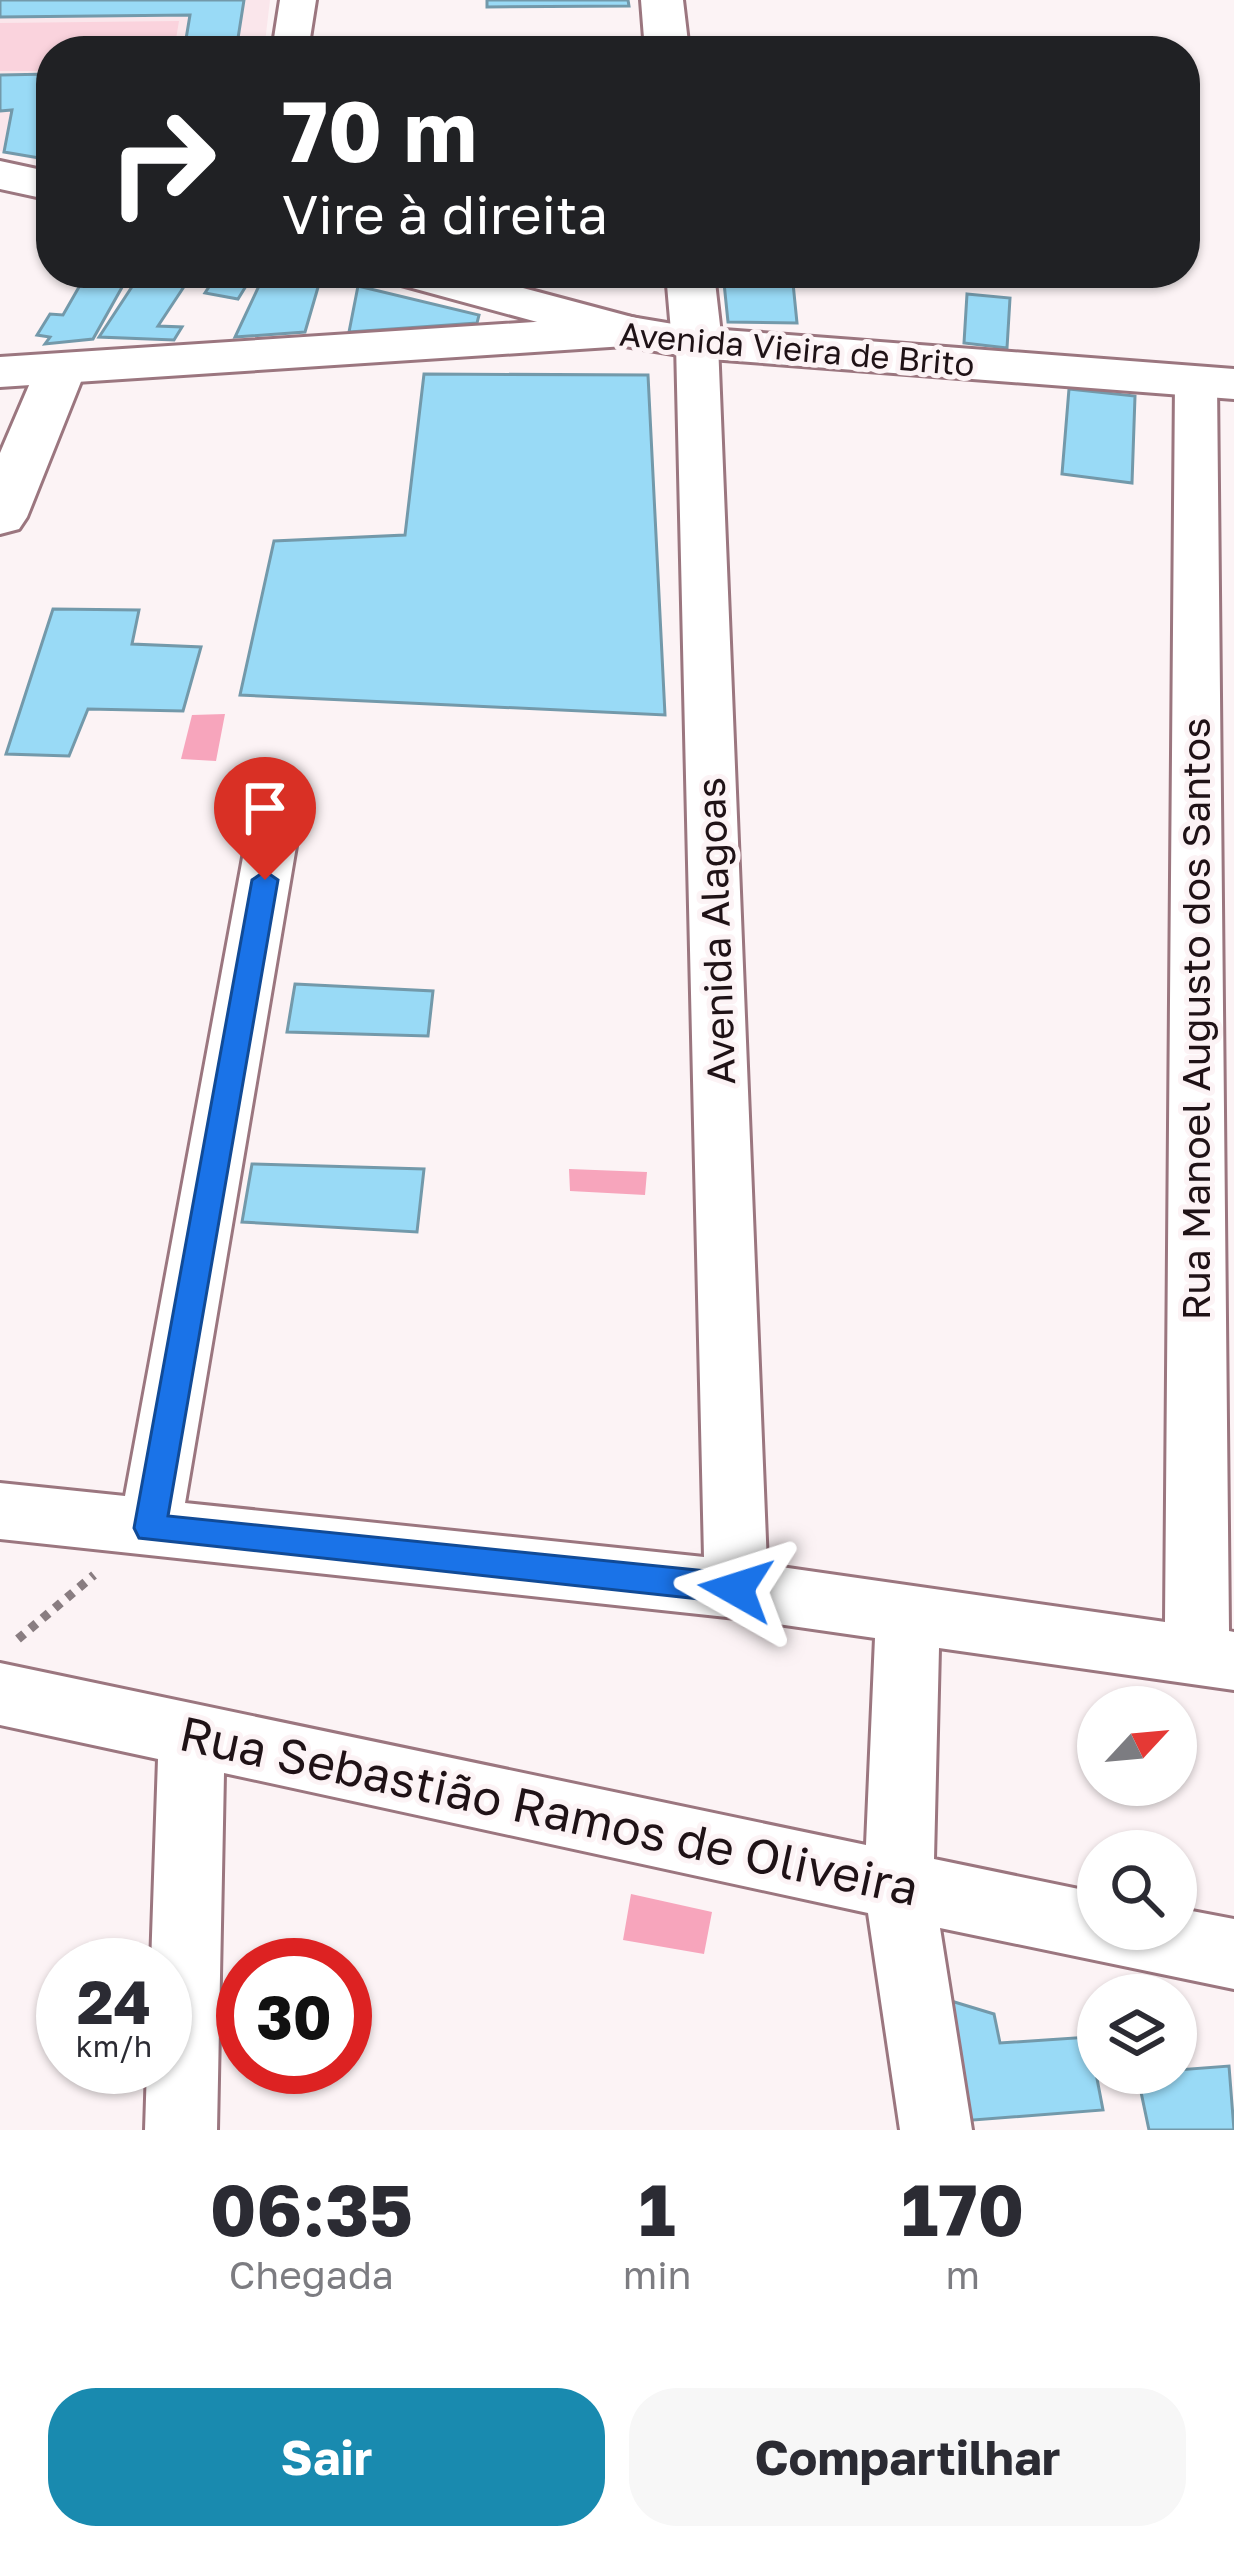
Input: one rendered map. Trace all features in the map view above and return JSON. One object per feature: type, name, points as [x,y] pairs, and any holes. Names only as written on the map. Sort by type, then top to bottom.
[{"type":"main road","points":[[662,0],[666,36]]},
{"type":"main road","points":[[0,175],[36,183]]},
{"type":"main road","points":[[467,288],[626,331]]},
{"type":"main road","name":"Avenida Alagoas","points":[[692,288],[697,343]]},
{"type":"main road","name":"Avenida Vieira de Brito","points":[[0,372],[626,331],[697,343],[1215,383]]},
{"type":"main road","points":[[0,517],[61,369]]},
{"type":"street","points":[[292,36],[298,0]]},
{"type":"street","name":"Avenida Alagoas","points":[[697,343],[736,1589]]},
{"type":"street","name":"Rua Manoel Augusto dos Santos","points":[[1215,383],[1215,1659]]},
{"type":"street","points":[[150,1528],[281,788]]},
{"type":"street","points":[[0,1511],[736,1589],[1215,1659]]},
{"type":"street","points":[[908,1614],[899,1889],[936,2130]]},
{"type":"street","name":"Rua Sebastião Ramos de Oliveira","points":[[4,1671],[192,1733],[899,1889],[1077,1923]]},
{"type":"street","points":[[181,2130],[192,1733]]},
{"type":"street","name":"Rua Sebastião Ramos de Oliveira","points":[[1197,1947],[1234,1954]]},
{"type":"path","points":[[4,1671],[150,1528]]},
{"type":"shaded area","points":[[0,0],[270,0],[266,36],[36,36],[36,160],[0,151]]},
{"type":"shaded area","points":[[179,21],[176,36],[36,36],[36,71],[0,71],[0,23]]},
{"type":"shaded area","points":[[225,714],[216,761],[181,759],[192,715]]},
{"type":"shaded area","points":[[569,1169],[647,1172],[645,1195],[570,1191]]},
{"type":"shaded area","points":[[631,1894],[712,1912],[704,1954],[623,1940]]},
{"type":"building","points":[[0,0],[244,0],[238,36],[186,36],[190,15],[0,17]]},
{"type":"building","points":[[487,0],[628,0],[629,6],[487,7]]},
{"type":"building","points":[[36,74],[36,157],[4,152],[12,110],[0,111],[0,75]]},
{"type":"building","points":[[78,288],[122,288],[93,339],[45,344],[50,337],[37,335],[50,314],[63,315]]},
{"type":"building","points":[[131,288],[183,288],[158,326],[182,327],[174,340],[99,337]]},
{"type":"building","points":[[208,288],[245,288],[238,299],[205,293]]},
{"type":"building","points":[[258,288],[318,288],[305,332],[235,337]]},
{"type":"building","points":[[358,288],[479,315],[477,323],[349,332]]},
{"type":"building","points":[[725,288],[794,288],[797,323],[728,322]]},
{"type":"building","points":[[967,294],[1010,298],[1007,348],[964,343]]},
{"type":"building","points":[[424,374],[648,375],[665,715],[240,695],[274,541],[405,535]]},
{"type":"building","points":[[1069,389],[1135,396],[1132,483],[1062,474]]},
{"type":"building","points":[[53,609],[139,610],[132,644],[201,647],[183,711],[88,709],[69,756],[6,754]]},
{"type":"building","points":[[295,984],[433,991],[428,1036],[287,1032]]},
{"type":"building","points":[[252,1164],[424,1169],[417,1232],[242,1222]]},
{"type":"building","points":[[928,1994],[994,2014],[1000,2043],[1077,2038],[1077,2094],[1100,2094],[1103,2110],[948,2122]]},
{"type":"building","points":[[1229,2066],[1234,2130],[1149,2130],[1141,2094],[1197,2094],[1197,2068]]},
{"type":"route","points":[[265,880],[150,1528],[736,1589]]}]
